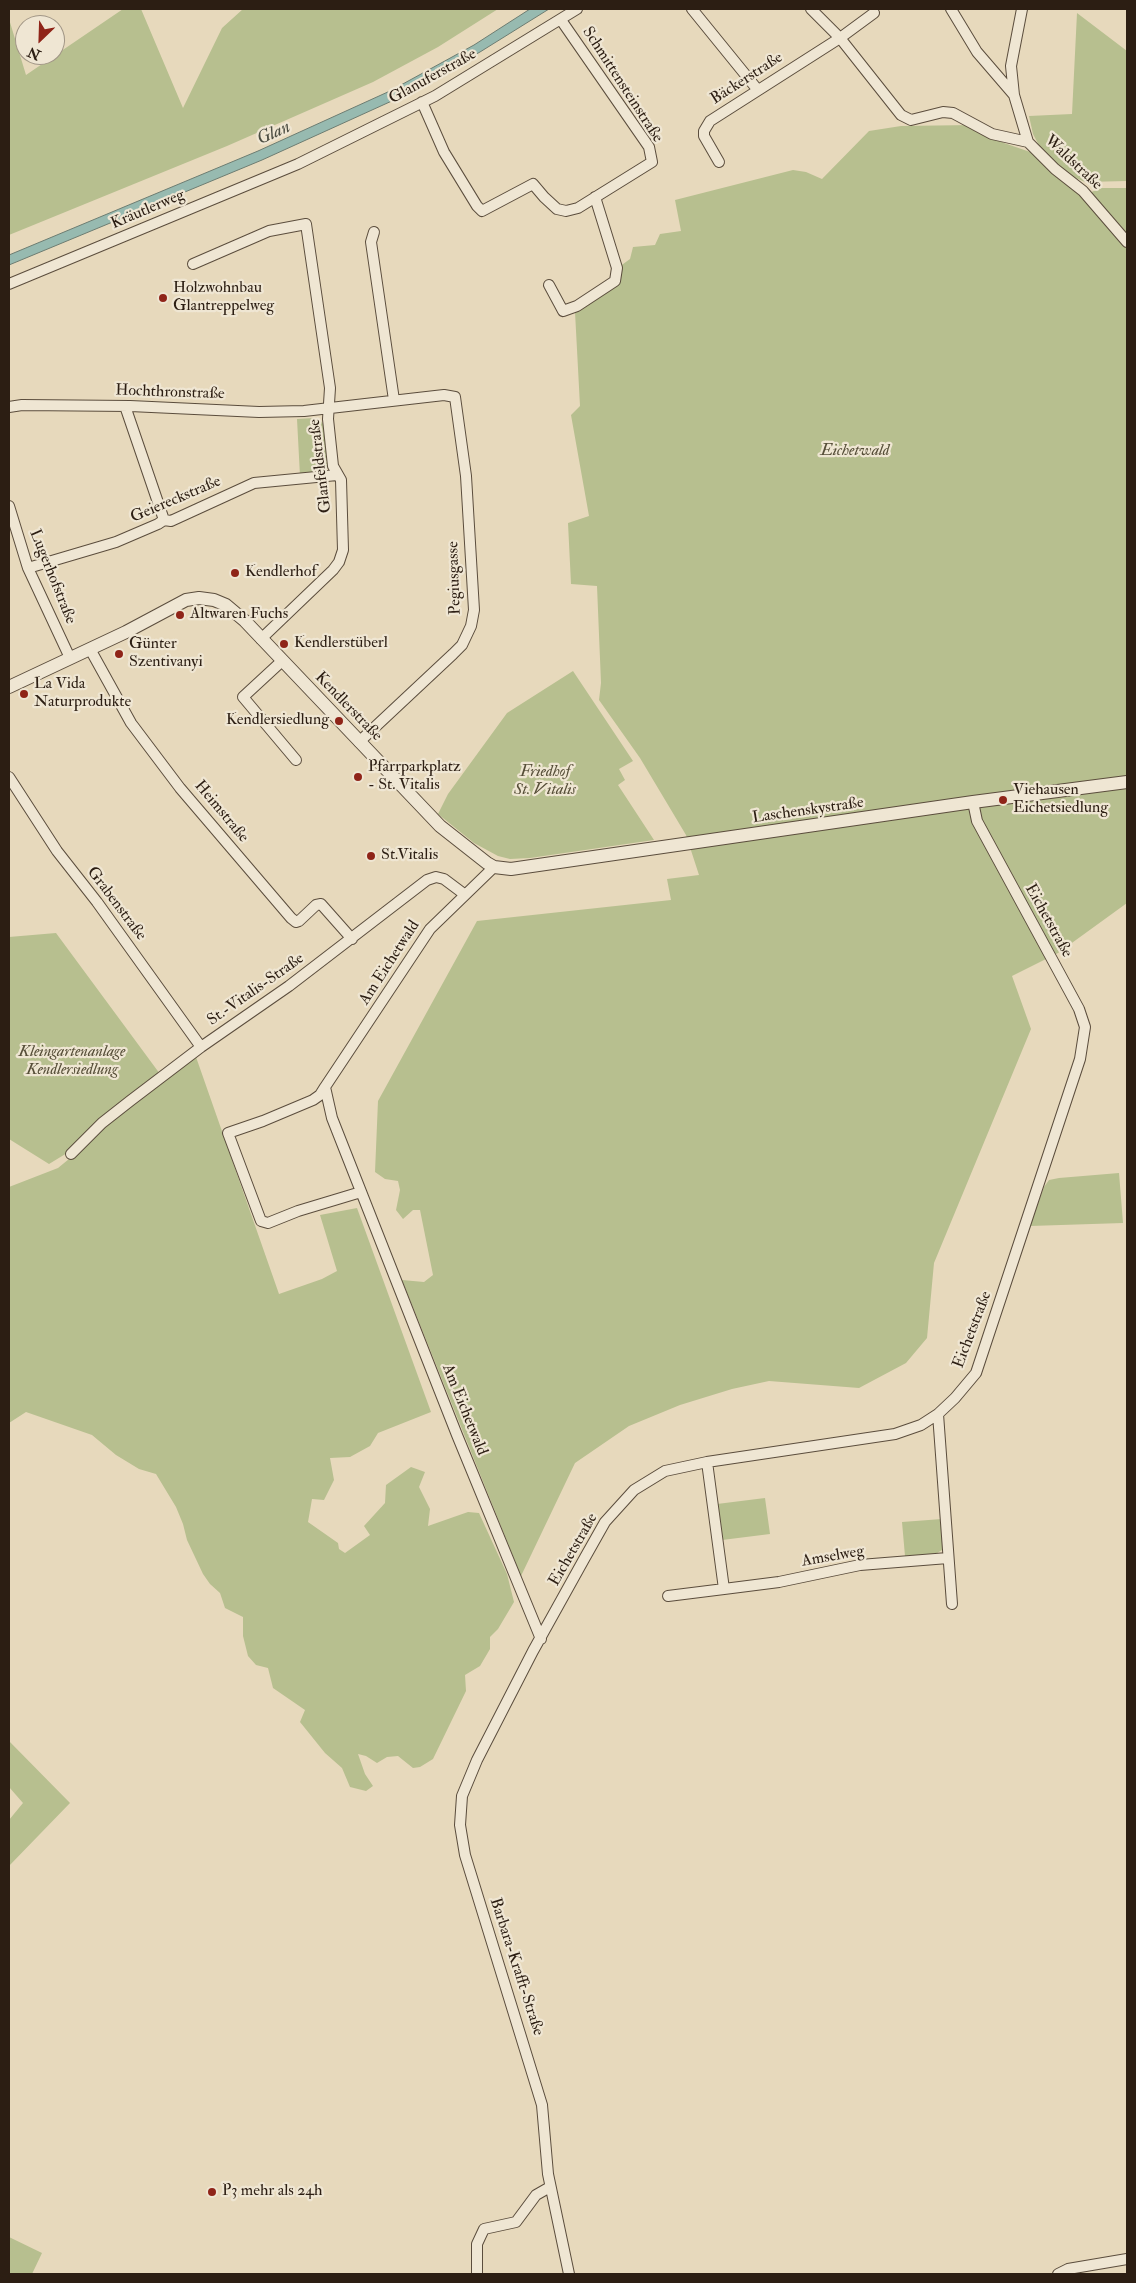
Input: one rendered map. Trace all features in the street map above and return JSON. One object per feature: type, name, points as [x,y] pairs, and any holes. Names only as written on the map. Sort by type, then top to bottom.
[{"type":"street","name":"Glanuferstraße","points":[[298,164],[435,96],[577,9]]},
{"type":"street","points":[[692,9],[757,89]]},
{"type":"street","points":[[811,9],[840,38],[901,115],[911,120],[943,112],[953,113],[992,134],[1028,142]]},
{"type":"street","points":[[951,9],[977,52],[1014,95]]},
{"type":"street","name":"Waldstraße","points":[[1022,9],[1012,66],[1014,95],[1028,142],[1083,191],[1127,242]]},
{"type":"street","name":"Bäckerstraße","points":[[719,162],[704,136],[706,125],[757,89],[840,38],[874,13]]},
{"type":"street","name":"Schmittensteinstraße","points":[[422,102],[444,152],[482,211],[533,184],[558,209],[566,211],[578,208],[652,162],[648,147],[561,20]]},
{"type":"street","name":"Kräutlerweg","points":[[9,284],[298,164]]},
{"type":"street","points":[[549,285],[564,312],[577,306],[615,281],[617,268],[595,197]]},
{"type":"street","name":"Glanfeldstraße","points":[[193,264],[269,231],[306,224],[330,388],[328,419],[334,466],[341,480],[342,556],[320,583],[261,639]]},
{"type":"street","points":[[374,232],[371,242],[394,400]]},
{"type":"street","name":"Glanfeldstraße","points":[[330,407],[444,395],[456,397]]},
{"type":"street","name":"Pegiusgasse","points":[[359,742],[454,654],[462,645],[471,626],[474,610],[466,476],[456,397]]},
{"type":"street","name":"Hochthronstraße","points":[[9,407],[22,405],[126,406],[254,412],[304,411],[330,407]]},
{"type":"street","points":[[126,406],[164,520]]},
{"type":"street","name":"Geiereckstraße","points":[[28,568],[116,542],[164,520],[171,521],[254,483],[337,475]]},
{"type":"street","name":"Lugerhofstraße","points":[[9,506],[28,568],[70,658]]},
{"type":"street","name":"Kendlerstraße","points":[[9,687],[90,649],[186,600],[199,598],[214,600],[226,605],[261,639],[440,826],[478,857],[494,867]]},
{"type":"street","name":"Heimstraße","points":[[90,649],[131,723],[185,794],[290,918],[296,922],[300,921],[316,905],[321,904],[352,939]]},
{"type":"street","points":[[282,661],[243,697],[296,760]]},
{"type":"street","name":"Grabenstraße","points":[[9,777],[57,851],[143,965],[201,1047]]},
{"type":"street","name":"Laschenskystraße","points":[[494,867],[511,870],[529,868],[974,802],[1127,782]]},
{"type":"street","name":"Eichetstraße","points":[[477,1760],[605,1522],[634,1490],[666,1471],[707,1462],[895,1434],[921,1425],[938,1414],[956,1398],[976,1373],[1080,1059],[1085,1027],[1080,1010],[978,820],[974,802]]},
{"type":"street","name":"Am Eichetwald","points":[[361,1192],[298,1211],[268,1223],[261,1221],[228,1133],[264,1121],[313,1100],[320,1095],[430,929],[494,867]]},
{"type":"street","name":"St.-Vitalis-Straße","points":[[71,1154],[102,1123],[201,1047],[289,986],[352,939],[429,879],[436,877],[444,879],[464,894]]},
{"type":"street","name":"Am Eichetwald","points":[[325,1087],[332,1118],[361,1192],[457,1435],[541,1638]]},
{"type":"street","points":[[938,1414],[952,1604]]},
{"type":"street","points":[[707,1462],[724,1589]]},
{"type":"street","name":"Amselweg","points":[[668,1596],[779,1582],[860,1565],[948,1558]]},
{"type":"street","name":"Barbara-Krafft-Straße","points":[[477,1760],[462,1796],[460,1814],[461,1838],[484,1920],[536,2081],[544,2114],[546,2162],[550,2186],[569,2274]]},
{"type":"street","points":[[476,2274],[477,2244],[484,2228],[516,2222],[536,2196],[550,2186]]},
{"type":"street","points":[[1058,2274],[1068,2270],[1127,2259]]},
{"type":"green space","points":[[123,9],[141,9],[183,108],[222,28],[243,9],[498,9],[438,47],[373,82],[227,146],[9,235],[9,19],[15,39],[15,65],[23,65],[26,75],[41,65],[65,65],[65,48]]},
{"type":"green space","points":[[1077,13],[1127,51],[1127,181],[1085,182],[1071,176],[1044,155],[1033,134],[1029,116],[1072,114]]},
{"type":"green space","name":"Eichetwald","points":[[973,125],[1004,143],[1036,154],[1082,196],[1101,188],[1127,188],[1127,903],[1058,953],[1012,976],[1031,1029],[934,1263],[927,1338],[906,1363],[859,1388],[769,1381],[732,1389],[680,1405],[629,1426],[575,1463],[521,1576],[402,1280],[424,1282],[433,1275],[420,1210],[413,1210],[403,1219],[396,1210],[400,1190],[398,1181],[385,1179],[375,1172],[378,1101],[477,921],[671,900],[667,879],[699,875],[686,835],[640,758],[599,700],[601,683],[597,586],[571,584],[568,523],[589,516],[571,415],[580,406],[575,312],[620,282],[619,267],[630,259],[633,247],[655,245],[660,234],[681,231],[675,200],[793,170],[806,172],[822,179],[869,131],[901,126]]},
{"type":"green space","points":[[297,419],[319,419],[325,426],[327,471],[300,476]]},
{"type":"green space","name":"Friedhof St. Vitalis","points":[[573,671],[633,761],[619,769],[625,780],[618,785],[654,840],[530,858],[510,859],[498,856],[474,843],[438,814],[448,794],[507,713]]},
{"type":"green space","name":"Kleingartenanlage Kendlersiedlung","points":[[56,933],[160,1074],[72,1150],[49,1164],[9,1139],[9,937]]},
{"type":"green space","points":[[196,1057],[279,1294],[322,1279],[337,1271],[320,1215],[357,1208],[431,1412],[378,1433],[370,1446],[350,1457],[330,1458],[334,1480],[324,1500],[312,1499],[308,1522],[338,1543],[339,1549],[345,1553],[370,1535],[364,1526],[385,1503],[386,1485],[411,1467],[425,1472],[419,1487],[430,1509],[428,1526],[468,1512],[479,1513],[507,1574],[514,1602],[498,1629],[490,1637],[490,1649],[480,1666],[465,1675],[466,1691],[433,1759],[420,1767],[413,1768],[398,1756],[387,1757],[377,1763],[366,1756],[358,1754],[365,1774],[373,1786],[366,1791],[350,1787],[342,1768],[325,1753],[300,1722],[305,1710],[273,1688],[268,1668],[256,1665],[248,1656],[243,1636],[243,1617],[225,1608],[220,1593],[203,1574],[187,1540],[176,1507],[156,1474],[139,1469],[116,1455],[92,1435],[26,1412],[9,1423],[9,1187],[58,1168],[80,1150],[101,1126]]},
{"type":"green space","points":[[1119,1173],[1123,1223],[1030,1226],[1044,1187],[1049,1180]]},
{"type":"green space","points":[[765,1498],[770,1534],[722,1540],[717,1504]]},
{"type":"green space","points":[[942,1519],[944,1544],[942,1550],[934,1555],[905,1556],[902,1522]]},
{"type":"green space","points":[[9,1741],[70,1803],[9,1866],[9,1820],[23,1803],[9,1787]]},
{"type":"green space","points":[[9,2237],[42,2253],[32,2274],[9,2274]]},
{"type":"water","points":[[530,9],[549,9],[480,52],[394,100],[262,160],[9,265],[9,255],[258,151],[390,91],[474,45]]},
{"type":"place","name":"Holzwohnbau Glantreppelweg","points":[[163,298]]},
{"type":"place","name":"Kendlerhof","points":[[235,573]]},
{"type":"place","name":"Altwaren Fuchs","points":[[180,615]]},
{"type":"place","name":"Kendlerstüberl","points":[[284,644]]},
{"type":"place","name":"Günter Szentivanyi","points":[[119,654]]},
{"type":"place","name":"La Vida Naturprodukte","points":[[24,694]]},
{"type":"place","name":"Kendlersiedlung","points":[[339,721]]},
{"type":"place","name":"Pfarrparkplatz - St. Vitalis","points":[[358,777]]},
{"type":"place","name":"Viehausen Eichetsiedlung","points":[[1003,800]]},
{"type":"place","name":"St.Vitalis","points":[[371,856]]},
{"type":"place","name":"P3 mehr als 24h","points":[[212,2192]]},
{"type":"water label","name":"Glan","points":[[274,134]]}]
